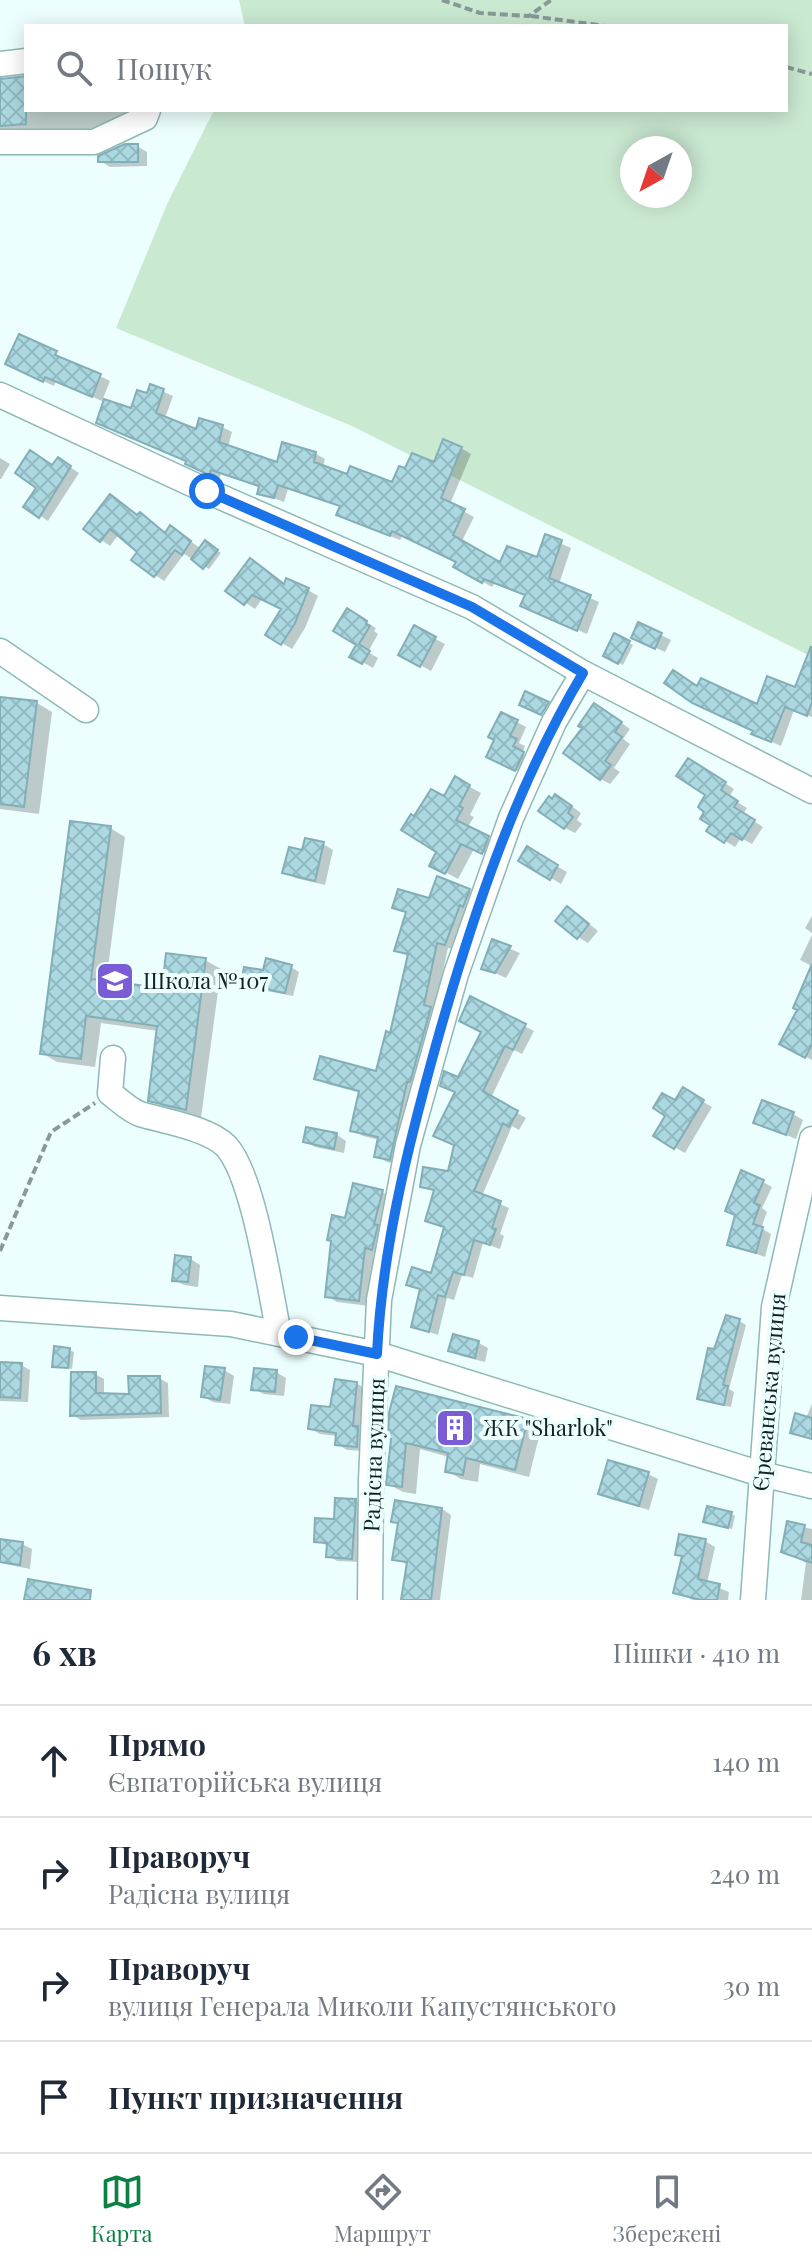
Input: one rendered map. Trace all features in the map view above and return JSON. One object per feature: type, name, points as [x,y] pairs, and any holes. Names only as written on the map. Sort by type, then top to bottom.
[{"type":"street","points":[[0,64],[24,61]]},
{"type":"street","points":[[0,142],[94,142],[145,118],[147,112]]},
{"type":"street","points":[[0,395],[207,491],[472,607],[583,673],[812,791]]},
{"type":"street","points":[[0,651],[86,710]]},
{"type":"street","name":"Радісна вулиця","points":[[370,1600],[379,1300],[408,1145],[456,974],[511,818],[554,722],[583,673]]},
{"type":"street","points":[[113,1058],[110,1093],[138,1113],[169,1120],[225,1146],[241,1172],[259,1229],[279,1334]]},
{"type":"street","name":"Єреванська вулиця","points":[[753,1600],[774,1307],[812,1139]]},
{"type":"street","points":[[0,1308],[231,1324],[377,1354],[761,1474],[812,1486]]},
{"type":"path","points":[[442,0],[480,13],[590,24]]},
{"type":"path","points":[[529,16],[551,0]]},
{"type":"path","points":[[788,68],[812,74]]},
{"type":"path","points":[[0,1251],[51,1132],[110,1093]]},
{"type":"green space","points":[[239,0],[812,0],[812,657],[352,426],[116,328],[168,202],[213,112],[788,112],[788,24],[245,24]]},
{"type":"building","points":[[24,76],[26,124],[0,126],[0,79]]},
{"type":"building","points":[[125,144],[138,144],[138,162],[98,162],[98,156]]},
{"type":"building","points":[[19,334],[57,351],[55,355],[101,374],[92,397],[45,377],[43,382],[5,364]]},
{"type":"building","points":[[150,384],[164,389],[156,413],[196,429],[199,418],[223,425],[219,442],[277,462],[282,442],[316,452],[314,462],[347,474],[350,466],[392,482],[399,466],[405,468],[412,453],[434,462],[443,439],[462,447],[441,498],[465,509],[453,535],[500,562],[507,546],[537,557],[545,534],[562,540],[549,578],[591,595],[577,631],[520,606],[525,595],[484,579],[482,583],[453,567],[456,562],[392,531],[390,536],[336,515],[340,506],[278,485],[274,498],[257,494],[259,486],[211,470],[209,475],[185,464],[186,461],[96,423],[104,399],[131,408],[137,390],[147,393]]},
{"type":"building","points":[[30,450],[52,465],[58,457],[71,466],[39,518],[23,507],[36,488],[15,473]]},
{"type":"building","points":[[110,494],[137,515],[140,512],[165,533],[170,525],[191,541],[182,555],[175,550],[154,577],[131,560],[137,552],[110,529],[100,542],[83,529]]},
{"type":"building","points":[[205,540],[218,550],[203,569],[191,559]]},
{"type":"building","points":[[250,558],[284,584],[286,578],[309,588],[295,623],[281,645],[265,635],[281,609],[252,595],[244,605],[225,591]]},
{"type":"building","points":[[347,608],[370,626],[359,644],[370,651],[362,664],[349,657],[356,645],[333,631]]},
{"type":"building","points":[[638,622],[662,633],[655,649],[631,638]]},
{"type":"building","points":[[414,625],[436,637],[420,667],[398,655]]},
{"type":"building","points":[[614,633],[630,641],[618,664],[603,656]]},
{"type":"building","points":[[811,646],[812,702],[807,716],[785,707],[771,742],[692,703],[664,683],[673,670],[697,686],[701,678],[757,704],[767,676],[795,687]]},
{"type":"building","points":[[525,691],[549,702],[541,715],[519,705]]},
{"type":"building","points":[[0,697],[37,701],[24,807],[0,804]]},
{"type":"building","points":[[594,703],[622,722],[615,732],[622,737],[605,761],[611,765],[600,780],[563,753],[582,728],[578,726]]},
{"type":"building","points":[[501,712],[518,720],[510,736],[517,739],[513,746],[524,752],[515,771],[486,757],[494,740],[488,737]]},
{"type":"building","points":[[688,758],[726,782],[721,790],[738,801],[734,807],[755,820],[742,840],[731,833],[724,843],[706,831],[710,825],[700,819],[704,812],[698,807],[705,795],[676,776]]},
{"type":"building","points":[[455,776],[470,785],[459,806],[463,808],[456,820],[489,836],[482,854],[461,844],[445,874],[429,866],[436,852],[401,830],[431,789],[444,796]]},
{"type":"building","points":[[555,794],[572,806],[568,813],[573,817],[564,829],[538,811],[549,796],[552,799]]},
{"type":"building","points":[[70,821],[111,826],[91,979],[162,988],[166,953],[206,958],[186,1110],[148,1101],[157,1026],[86,1016],[81,1059],[40,1054]]},
{"type":"building","points":[[305,838],[324,842],[315,881],[282,873],[289,847],[302,850]]},
{"type":"building","points":[[527,846],[558,865],[550,880],[518,861]]},
{"type":"building","points":[[437,876],[470,889],[463,907],[460,905],[445,945],[437,943],[424,1005],[431,1007],[410,1082],[407,1082],[390,1160],[374,1157],[378,1137],[350,1131],[359,1091],[314,1079],[320,1056],[376,1071],[386,1031],[390,1033],[408,954],[394,951],[406,912],[392,908],[398,889],[429,898]]},
{"type":"building","points":[[567,906],[589,924],[577,939],[555,921]]},
{"type":"building","points":[[492,939],[511,946],[495,973],[481,969]]},
{"type":"building","points":[[266,958],[292,965],[285,993],[241,984],[244,967],[263,970]]},
{"type":"building","points":[[812,964],[812,1044],[805,1058],[779,1044],[797,1010],[793,1008]]},
{"type":"building","points":[[470,996],[526,1024],[513,1050],[505,1046],[483,1091],[518,1111],[509,1127],[503,1123],[474,1191],[501,1201],[490,1245],[474,1240],[464,1275],[453,1272],[445,1297],[438,1295],[429,1332],[411,1327],[420,1289],[406,1285],[412,1267],[431,1273],[444,1227],[425,1221],[434,1190],[420,1187],[423,1167],[448,1171],[454,1145],[433,1136],[455,1092],[440,1086],[444,1071],[458,1077],[481,1032],[459,1021]]},
{"type":"building","points":[[683,1087],[704,1100],[674,1149],[653,1136],[665,1116],[653,1108],[662,1093],[675,1100]]},
{"type":"building","points":[[762,1100],[794,1112],[786,1135],[753,1123]]},
{"type":"building","points":[[306,1127],[337,1133],[334,1149],[303,1142]]},
{"type":"building","points":[[741,1170],[764,1180],[754,1203],[760,1205],[753,1224],[763,1227],[756,1253],[727,1245],[735,1215],[725,1211]]},
{"type":"building","points":[[353,1183],[383,1190],[374,1224],[378,1225],[372,1250],[365,1248],[359,1301],[325,1297],[331,1241],[327,1240],[332,1215],[345,1218]]},
{"type":"building","points":[[175,1255],[191,1257],[188,1282],[172,1281]]},
{"type":"building","points":[[726,1315],[740,1319],[723,1385],[728,1386],[724,1405],[697,1399],[708,1348],[714,1349]]},
{"type":"building","points":[[453,1334],[479,1341],[475,1358],[448,1351]]},
{"type":"building","points":[[54,1346],[70,1348],[68,1368],[52,1367]]},
{"type":"building","points":[[0,1362],[22,1363],[20,1398],[0,1397]]},
{"type":"building","points":[[205,1366],[225,1368],[220,1400],[201,1397]]},
{"type":"building","points":[[254,1368],[277,1370],[275,1392],[251,1390]]},
{"type":"building","points":[[71,1372],[96,1372],[96,1393],[129,1394],[128,1376],[160,1376],[161,1413],[70,1416]]},
{"type":"building","points":[[335,1379],[357,1382],[353,1426],[358,1426],[357,1447],[335,1445],[336,1433],[308,1429],[311,1405],[330,1407]]},
{"type":"building","name":"ЖК \"Sharlok\"","points":[[396,1386],[528,1419],[515,1470],[466,1458],[463,1475],[445,1472],[448,1453],[406,1443],[402,1487],[386,1485],[391,1439],[388,1438],[389,1413]]},
{"type":"building","points":[[795,1413],[812,1418],[812,1439],[790,1433]]},
{"type":"building","points":[[608,1460],[649,1472],[639,1506],[598,1494]]},
{"type":"building","points":[[335,1498],[356,1499],[352,1559],[326,1557],[327,1543],[314,1542],[315,1518],[334,1519]]},
{"type":"building","points":[[395,1500],[442,1508],[431,1600],[401,1600],[407,1562],[392,1560],[398,1523],[391,1522]]},
{"type":"building","points":[[707,1506],[732,1512],[728,1528],[703,1522]]},
{"type":"building","points":[[787,1521],[805,1525],[801,1542],[812,1545],[812,1563],[781,1552]]},
{"type":"building","points":[[679,1534],[706,1539],[698,1579],[720,1584],[717,1600],[701,1600],[673,1593],[682,1556],[675,1555]]},
{"type":"building","points":[[0,1539],[23,1542],[20,1565],[0,1562]]},
{"type":"building","points":[[28,1579],[91,1590],[90,1600],[24,1600]]},
{"type":"place","name":"Школа №107","points":[[115,981]]},
{"type":"place","name":"ЖК \"Sharlok\"","points":[[455,1428]]},
{"type":"route","points":[[207,491],[472,607],[583,673],[554,722],[511,818],[456,974],[408,1145],[379,1300],[377,1354],[296,1337]]}]
